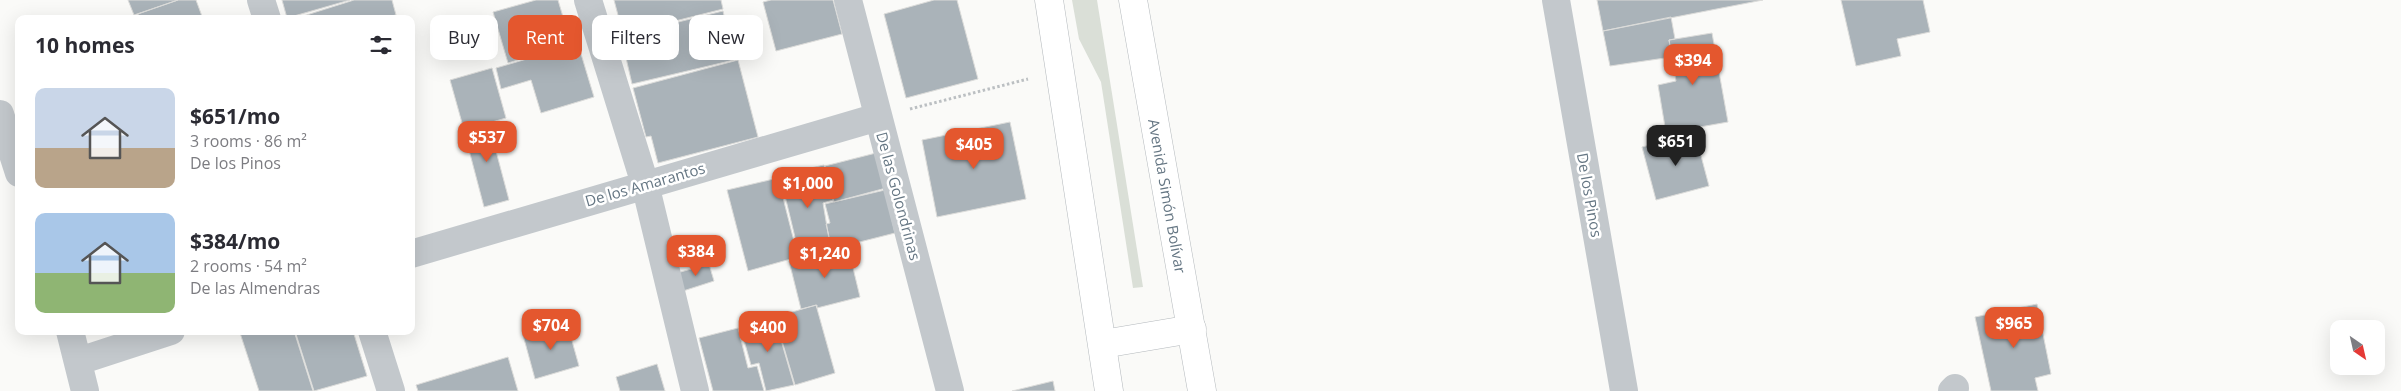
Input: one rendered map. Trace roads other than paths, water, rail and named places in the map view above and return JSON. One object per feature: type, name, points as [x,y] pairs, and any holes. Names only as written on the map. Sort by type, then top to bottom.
[{"type":"highway","points":[[1048,0],[1109,391]]},
{"type":"highway","name":"Avenida Simón Bolívar","points":[[1133,0],[1202,391]]},
{"type":"highway","points":[[1103,344],[1192,329]]},
{"type":"street","points":[[261,0],[266,15]]},
{"type":"street","points":[[588,0],[645,184],[694,391]]},
{"type":"street","name":"De las Golondrinas","points":[[848,0],[950,391]]},
{"type":"street","name":"De los Pinos","points":[[1556,0],[1624,391]]},
{"type":"street","points":[[0,114],[15,161]]},
{"type":"street","name":"De los Amarantos","points":[[415,253],[878,117]]},
{"type":"street","points":[[71,335],[85,391]]},
{"type":"street","points":[[79,361],[159,335]]},
{"type":"street","points":[[373,335],[391,391]]}]
